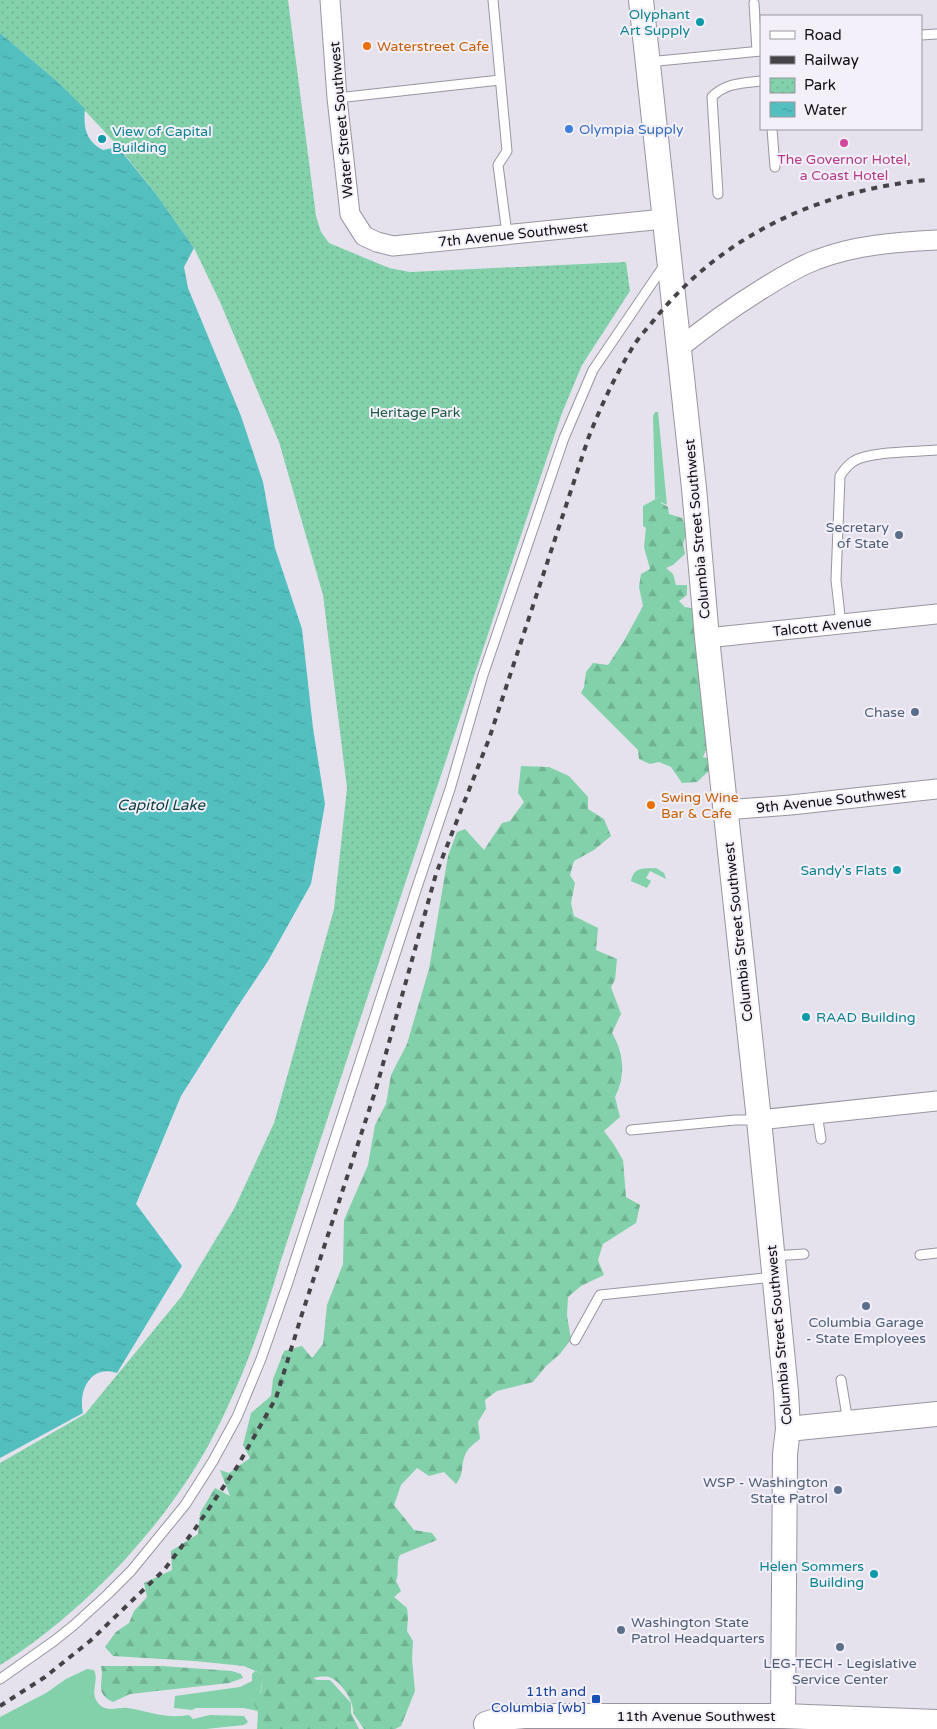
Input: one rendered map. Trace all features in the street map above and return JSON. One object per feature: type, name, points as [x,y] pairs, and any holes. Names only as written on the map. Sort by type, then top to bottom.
[{"type":"street","name":"Water Street Southwest","points":[[330,0],[337,98],[350,214],[364,236]]},
{"type":"street","name":"Columbia Street Southwest","points":[[641,0],[694,488],[724,810],[759,1120],[788,1429],[785,1454],[783,1716]]},
{"type":"street","name":"7th Avenue Southwest","points":[[364,236],[393,246],[664,220]]},
{"type":"street","points":[[678,349],[702,329],[740,303],[787,274],[816,260],[867,246],[937,240]]},
{"type":"street","name":"Talcott Avenue","points":[[707,638],[937,614]]},
{"type":"street","name":"9th Avenue Southwest","points":[[724,810],[937,789]]},
{"type":"street","points":[[759,1120],[937,1101]]},
{"type":"street","points":[[788,1429],[937,1414]]},
{"type":"street","name":"11th Avenue Southwest","points":[[486,1726],[504,1718],[524,1716],[783,1716],[937,1722]]},
{"type":"lane","points":[[493,0],[507,151],[498,165],[507,234]]},
{"type":"lane","points":[[648,62],[759,51],[754,3]]},
{"type":"lane","points":[[922,35],[937,34]]},
{"type":"lane","points":[[337,98],[500,80]]},
{"type":"lane","points":[[718,194],[712,97],[719,89],[734,84],[760,81]]},
{"type":"lane","points":[[772,130],[775,167]]},
{"type":"lane","points":[[0,1679],[74,1625],[131,1571],[184,1505],[213,1461],[237,1416],[261,1359],[293,1268],[450,789],[483,675],[564,438],[593,370],[669,260]]},
{"type":"lane","points":[[841,624],[836,580],[840,476],[846,467],[855,460],[867,456],[937,450]]},
{"type":"lane","points":[[817,1114],[821,1139]]},
{"type":"lane","points":[[631,1130],[759,1120]]},
{"type":"lane","points":[[920,1255],[937,1253]]},
{"type":"lane","points":[[575,1340],[600,1295],[773,1266],[804,1254]]},
{"type":"lane","points":[[842,1380],[848,1423]]},
{"type":"green space","name":"Heritage Park","points":[[0,0],[288,0],[316,216],[321,232],[329,243],[389,268],[410,272],[626,262],[630,291],[582,365],[562,413],[385,944],[266,1310],[230,1402],[208,1446],[189,1477],[143,1539],[89,1596],[30,1645],[0,1665],[0,1463],[85,1414],[181,1297],[234,1209],[274,1123],[334,909],[347,788],[323,595],[279,442],[220,302],[194,248],[156,194],[119,147],[58,82],[0,33]]},
{"type":"green space","points":[[655,412],[658,412],[667,505],[661,502],[661,496],[655,499],[653,416]]},
{"type":"green space","points":[[661,496],[661,503],[668,507],[669,514],[682,518],[687,531],[683,544],[685,554],[673,565],[666,568],[673,574],[676,585],[687,585],[687,595],[679,601],[685,607],[702,610],[709,711],[705,732],[709,743],[703,757],[711,759],[711,769],[697,782],[682,783],[671,767],[659,762],[650,764],[639,759],[638,750],[581,693],[584,687],[586,672],[593,663],[608,665],[624,641],[643,606],[639,587],[641,574],[650,569],[644,547],[646,528],[643,526],[643,506]]},
{"type":"green space","points":[[521,766],[549,767],[569,776],[588,797],[588,809],[604,819],[611,836],[594,850],[574,861],[570,875],[575,883],[571,903],[574,916],[598,928],[596,950],[617,959],[615,980],[611,987],[621,1014],[612,1033],[619,1048],[622,1065],[621,1081],[615,1097],[620,1117],[604,1131],[623,1160],[626,1197],[640,1205],[636,1223],[603,1244],[598,1260],[604,1275],[581,1286],[568,1297],[567,1316],[571,1339],[560,1354],[546,1366],[533,1382],[497,1391],[485,1400],[486,1409],[478,1422],[480,1439],[467,1451],[463,1461],[461,1476],[456,1484],[444,1472],[429,1476],[417,1468],[401,1485],[394,1505],[414,1530],[432,1533],[437,1540],[400,1555],[398,1562],[396,1581],[401,1591],[394,1597],[407,1608],[407,1631],[413,1641],[412,1659],[415,1691],[401,1726],[395,1729],[364,1729],[353,1713],[352,1703],[342,1687],[333,1679],[323,1677],[313,1678],[317,1680],[330,1680],[351,1703],[351,1713],[359,1729],[257,1729],[258,1712],[254,1704],[255,1696],[261,1693],[262,1681],[267,1676],[244,1666],[113,1656],[105,1647],[116,1632],[129,1623],[134,1611],[147,1597],[144,1583],[172,1570],[171,1551],[198,1534],[200,1513],[215,1488],[230,1496],[220,1470],[229,1473],[250,1458],[243,1445],[251,1413],[271,1396],[273,1379],[284,1351],[302,1346],[312,1358],[323,1344],[327,1305],[343,1264],[344,1220],[368,1165],[375,1125],[386,1104],[391,1075],[407,1044],[429,969],[448,856],[457,832],[465,829],[484,850],[502,823],[510,821],[524,802],[518,793]]},
{"type":"green space","points":[[656,868],[664,873],[666,879],[650,871],[646,878],[651,881],[647,888],[631,881],[632,876],[637,871]]},
{"type":"green space","points":[[101,1666],[162,1666],[232,1671],[241,1674],[243,1678],[229,1683],[130,1694],[113,1702],[103,1695],[101,1691]]},
{"type":"green space","points":[[87,1669],[94,1670],[96,1700],[107,1709],[128,1708],[165,1716],[189,1715],[193,1719],[210,1715],[244,1716],[248,1722],[244,1725],[206,1729],[0,1729],[0,1717]]},
{"type":"green space","points":[[255,1671],[268,1676],[262,1681],[258,1711],[243,1708],[196,1708],[192,1710],[174,1708],[175,1696],[240,1687],[252,1681],[252,1674]]},
{"type":"water","name":"Capitol Lake","points":[[0,33],[58,82],[85,109],[85,128],[89,138],[97,147],[103,150],[118,147],[156,194],[194,248],[184,267],[188,288],[241,416],[263,482],[275,548],[302,629],[313,728],[325,804],[311,884],[268,961],[181,1096],[136,1204],[182,1266],[117,1373],[100,1372],[88,1381],[83,1396],[83,1413],[0,1458]]},
{"type":"railway","points":[[0,1706],[45,1677],[90,1641],[164,1570],[195,1529],[237,1467],[276,1398],[376,1089],[436,874],[489,739],[588,439],[608,393],[633,346],[681,290],[710,264],[742,241],[775,222],[811,207],[848,195],[886,186],[926,180]]},
{"type":"place","name":"Olyphant Art Supply","points":[[700,22]]},
{"type":"place","name":"Waterstreet Cafe","points":[[367,46]]},
{"type":"place","name":"Olympia Supply","points":[[569,129]]},
{"type":"place","name":"View of Capital Building","points":[[102,139]]},
{"type":"place","name":"The Governor Hotel, a Coast Hotel","points":[[844,143]]},
{"type":"place","name":"Secretary of State","points":[[899,535]]},
{"type":"place","name":"Chase","points":[[915,712]]},
{"type":"place","name":"Swing Wine Bar & Cafe","points":[[651,805]]},
{"type":"place","name":"Sandy's Flats","points":[[897,870]]},
{"type":"place","name":"RAAD Building","points":[[806,1017]]},
{"type":"place","name":"Columbia Garage - State Employees","points":[[866,1306]]},
{"type":"place","name":"WSP - Washington State Patrol","points":[[838,1490]]},
{"type":"place","name":"Helen Sommers Building","points":[[874,1574]]},
{"type":"place","name":"Washington State Patrol Headquarters","points":[[621,1630]]},
{"type":"place","name":"LEG-TECH - Legislative Service Center","points":[[840,1647]]},
{"type":"place","name":"11th and Columbia [wb]","points":[[596,1699]]}]
